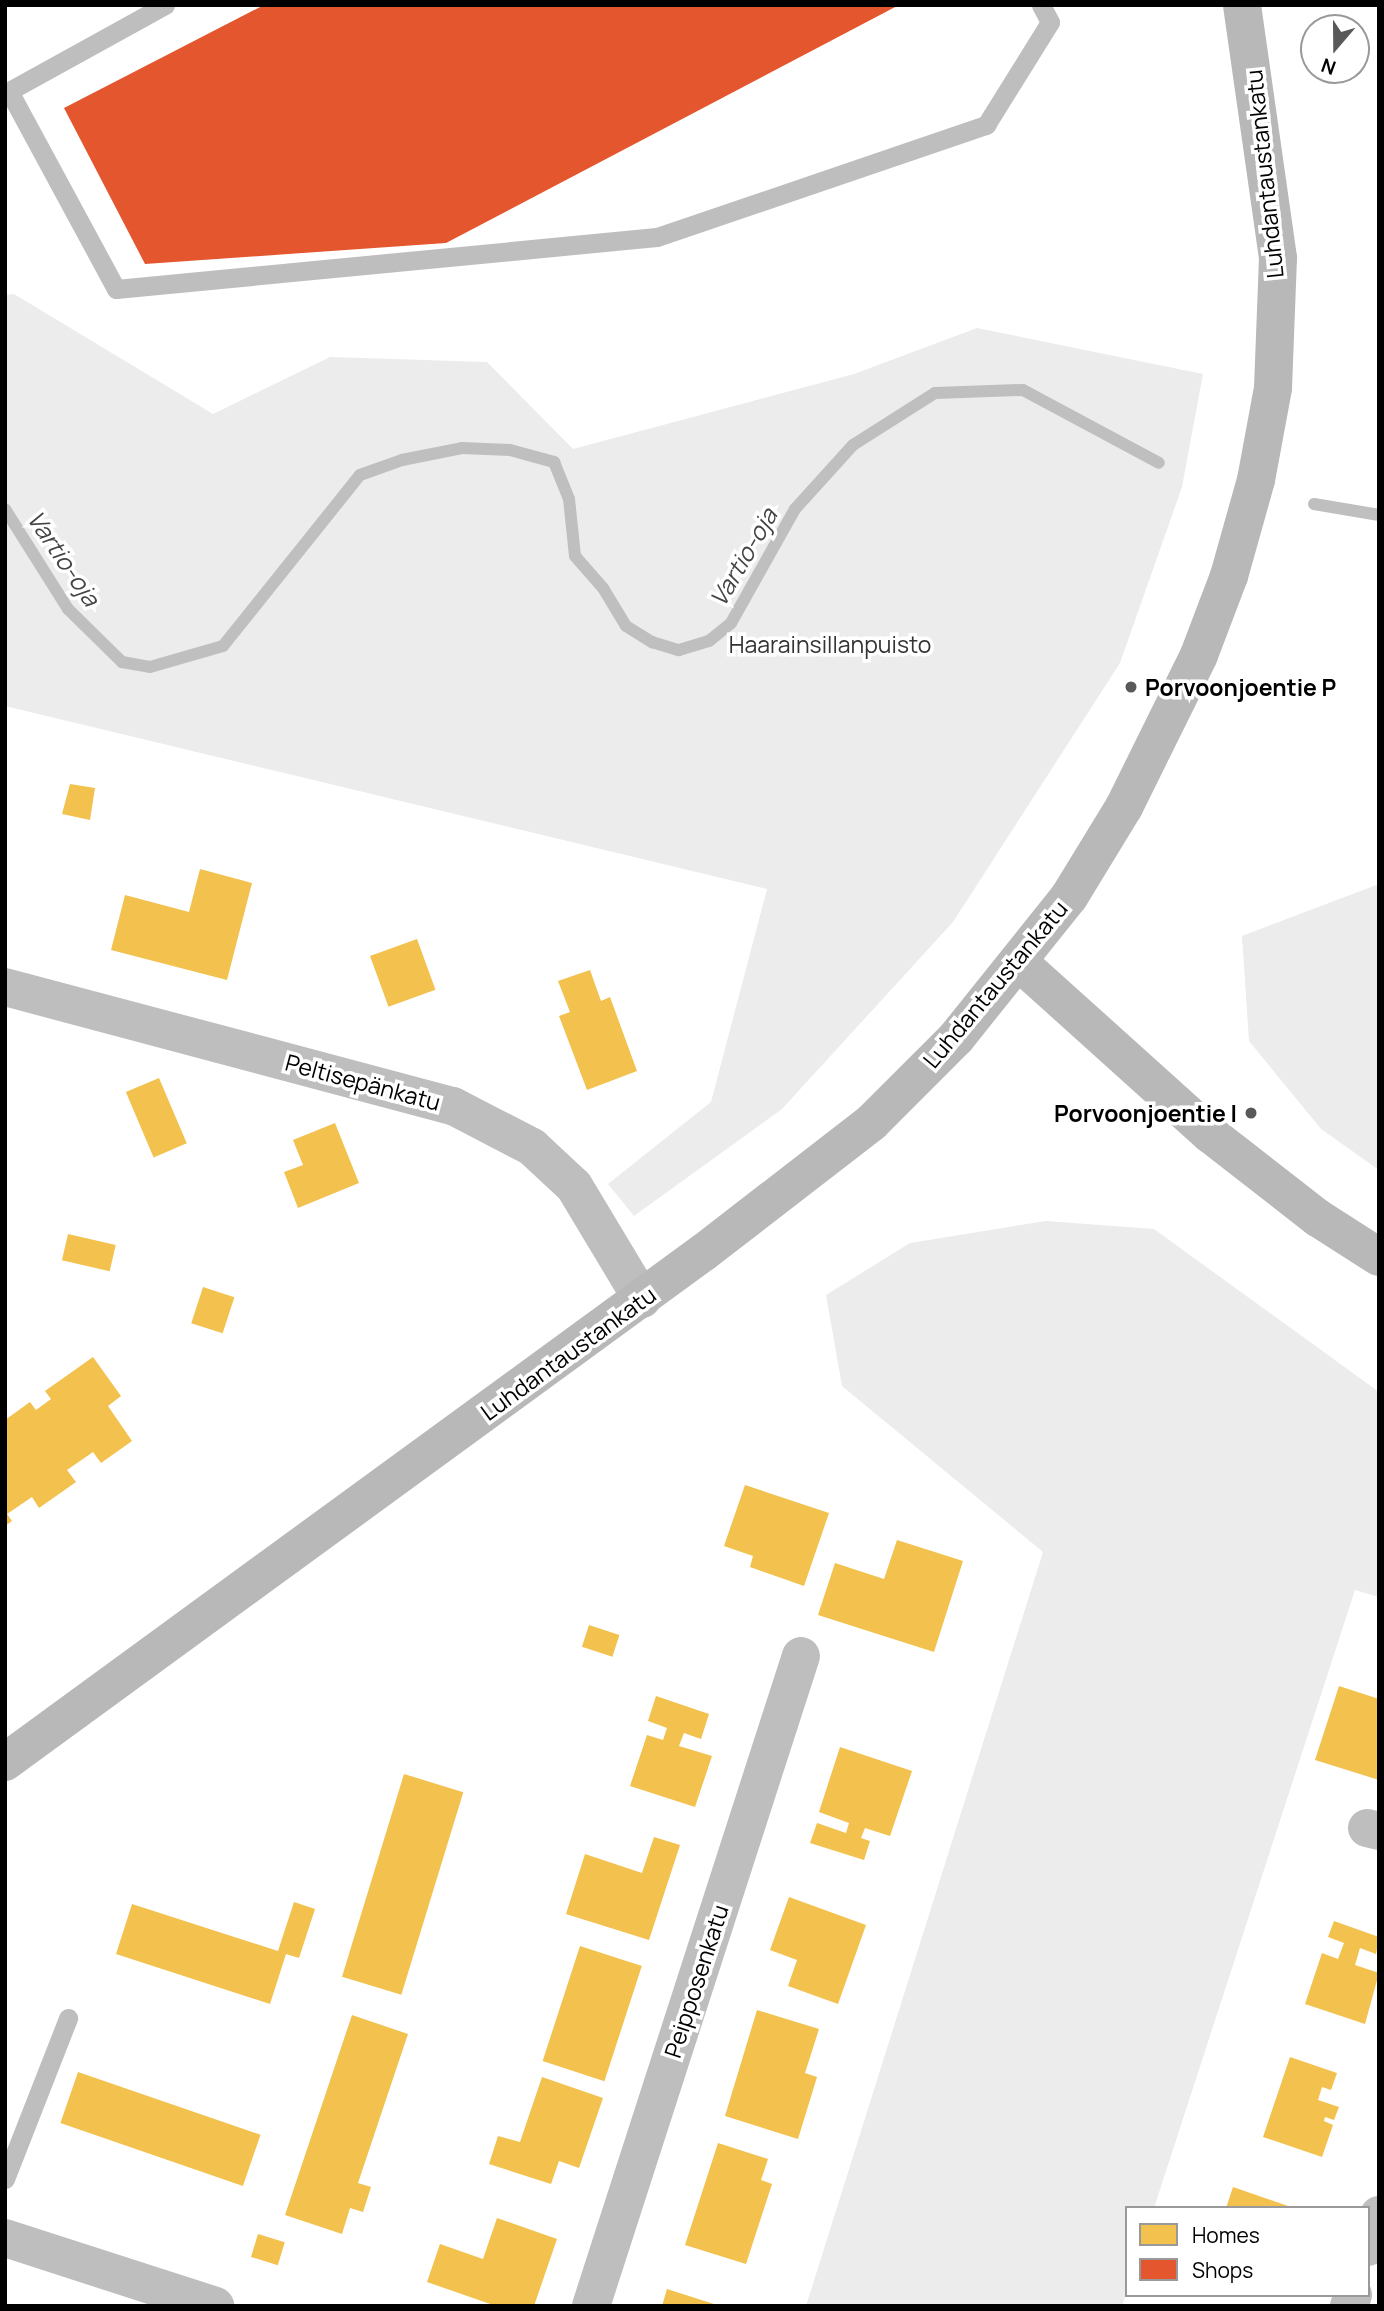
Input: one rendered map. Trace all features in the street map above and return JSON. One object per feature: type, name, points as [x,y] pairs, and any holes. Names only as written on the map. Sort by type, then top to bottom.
[{"type":"street","name":"Luhdantaustankatu","points":[[5,1762],[642,1299],[872,1122],[956,1038],[1020,963],[1083,874],[1169,720],[1229,576],[1256,480],[1273,388],[1278,258],[1242,5]]},
{"type":"street","points":[[1020,963],[1210,1134],[1318,1218],[1379,1257]]},
{"type":"street","name":"Peltisepänkatu","points":[[5,987],[453,1107],[532,1147],[574,1186],[642,1299]]},
{"type":"street","name":"Peipposenkatu","points":[[591,2306],[801,1656]]},
{"type":"street","points":[[1370,2242],[1379,2215]]},
{"type":"street","points":[[5,2238],[215,2306]]},
{"type":"lane","points":[[165,5],[9,91],[116,289],[657,237],[986,125],[1050,22],[1041,5]]},
{"type":"lane","points":[[5,2179],[68,2018]]},
{"type":"green space","name":"Haarainsillanpuisto","points":[[14,294],[213,414],[330,357],[487,362],[573,449],[854,374],[977,328],[1203,374],[1182,487],[1120,663],[953,922],[782,1109],[634,1216],[608,1184],[711,1102],[767,889],[5,706],[5,295]]},
{"type":"green space","points":[[1379,884],[1379,1170],[1321,1129],[1249,1041],[1242,936]]},
{"type":"green space","points":[[1046,1221],[1154,1229],[1379,1392],[1379,1597],[1355,1590],[1155,2206],[1125,2206],[1125,2297],[1122,2306],[806,2306],[1043,1552],[842,1386],[826,1295],[910,1243]]},
{"type":"building: Homes","points":[[70,784],[95,788],[90,820],[62,814]]},
{"type":"building: Homes","points":[[200,869],[252,883],[227,980],[111,950],[125,895],[189,912]]},
{"type":"building: Homes","points":[[417,939],[435,990],[388,1007],[370,956]]},
{"type":"building: Homes","points":[[590,970],[601,1001],[610,997],[637,1071],[587,1090],[559,1016],[570,1012],[558,981]]},
{"type":"building: Homes","points":[[159,1078],[187,1143],[154,1157],[126,1092]]},
{"type":"building: Homes","points":[[335,1123],[359,1183],[298,1208],[284,1172],[303,1165],[293,1140]]},
{"type":"building: Homes","points":[[68,1234],[116,1245],[110,1271],[62,1260]]},
{"type":"building: Homes","points":[[203,1287],[234,1297],[223,1333],[191,1323]]},
{"type":"building: Homes","points":[[93,1357],[121,1396],[108,1406],[132,1441],[101,1463],[93,1452],[67,1470],[76,1482],[39,1508],[32,1497],[7,1514],[12,1521],[5,1526],[5,1420],[30,1402],[36,1410],[51,1399],[45,1391]]},
{"type":"building: Homes","points":[[745,1485],[829,1513],[804,1586],[750,1567],[753,1556],[724,1546]]},
{"type":"building: Homes","points":[[897,1540],[963,1561],[934,1652],[818,1615],[835,1563],[884,1579]]},
{"type":"building: Homes","points":[[589,1625],[619,1635],[612,1657],[582,1647]]},
{"type":"building: Homes","points":[[1339,1686],[1379,1699],[1379,1780],[1315,1760]]},
{"type":"building: Homes","points":[[656,1696],[709,1714],[701,1739],[684,1733],[679,1746],[712,1756],[695,1807],[630,1786],[647,1735],[663,1740],[667,1728],[648,1721]]},
{"type":"building: Homes","points":[[840,1747],[912,1771],[890,1836],[865,1828],[861,1838],[870,1841],[864,1860],[810,1843],[817,1823],[846,1833],[849,1823],[819,1812]]},
{"type":"building: Homes","points":[[404,1774],[463,1792],[401,1995],[342,1977]]},
{"type":"building: Homes","points":[[654,1837],[680,1845],[649,1940],[566,1914],[585,1854],[642,1873]]},
{"type":"building: Homes","points":[[789,1897],[866,1925],[838,2004],[788,1986],[797,1960],[770,1950]]},
{"type":"building: Homes","points":[[294,1902],[315,1909],[299,1958],[286,1954],[270,2004],[116,1954],[132,1904],[278,1951]]},
{"type":"building: Homes","points":[[1334,1921],[1379,1937],[1376,1954],[1360,1948],[1355,1965],[1379,1973],[1365,2024],[1305,2004],[1322,1953],[1338,1959],[1344,1943],[1328,1937]]},
{"type":"building: Homes","points":[[580,1946],[642,1966],[604,2081],[543,2061]]},
{"type":"building: Homes","points":[[757,2010],[819,2029],[805,2073],[817,2077],[798,2139],[725,2116]]},
{"type":"building: Homes","points":[[352,2015],[408,2034],[358,2183],[371,2187],[363,2212],[350,2208],[342,2234],[285,2215]]},
{"type":"building: Homes","points":[[1290,2057],[1337,2073],[1331,2090],[1322,2087],[1318,2100],[1339,2107],[1334,2120],[1325,2117],[1324,2121],[1333,2125],[1322,2157],[1263,2137]]},
{"type":"building: Homes","points":[[78,2072],[260,2135],[243,2186],[60,2123]]},
{"type":"building: Homes","points":[[542,2077],[603,2098],[579,2168],[559,2161],[551,2184],[489,2164],[498,2136],[520,2142]]},
{"type":"building: Homes","points":[[718,2143],[768,2159],[761,2180],[772,2184],[746,2264],[685,2245]]},
{"type":"building: Homes","points":[[1233,2187],[1288,2206],[1227,2206]]},
{"type":"building: Homes","points":[[497,2218],[557,2239],[534,2306],[496,2306],[427,2282],[440,2244],[483,2259]]},
{"type":"building: Homes","points":[[258,2234],[285,2242],[278,2265],[251,2257]]},
{"type":"building: Homes","points":[[667,2289],[717,2305],[717,2306],[662,2306]]},
{"type":"building: Shops","points":[[264,5],[899,5],[446,243],[145,264],[64,108]]},
{"type":"waterway","name":"Vartio-oja","points":[[5,509],[68,609],[122,662],[150,667],[223,646],[360,475],[402,460],[462,448],[510,450],[554,462],[569,499],[575,556],[603,588],[626,626],[652,642],[679,650],[709,641],[731,623],[795,509],[853,445],[935,393],[1023,390],[1159,463]]},
{"type":"waterway","name":"Vartio-oja","points":[[1314,504],[1379,515]]},
{"type":"place","name":"Porvoonjoentie P","points":[[1131,687]]},
{"type":"place","name":"Porvoonjoentie I","points":[[1251,1113]]}]
